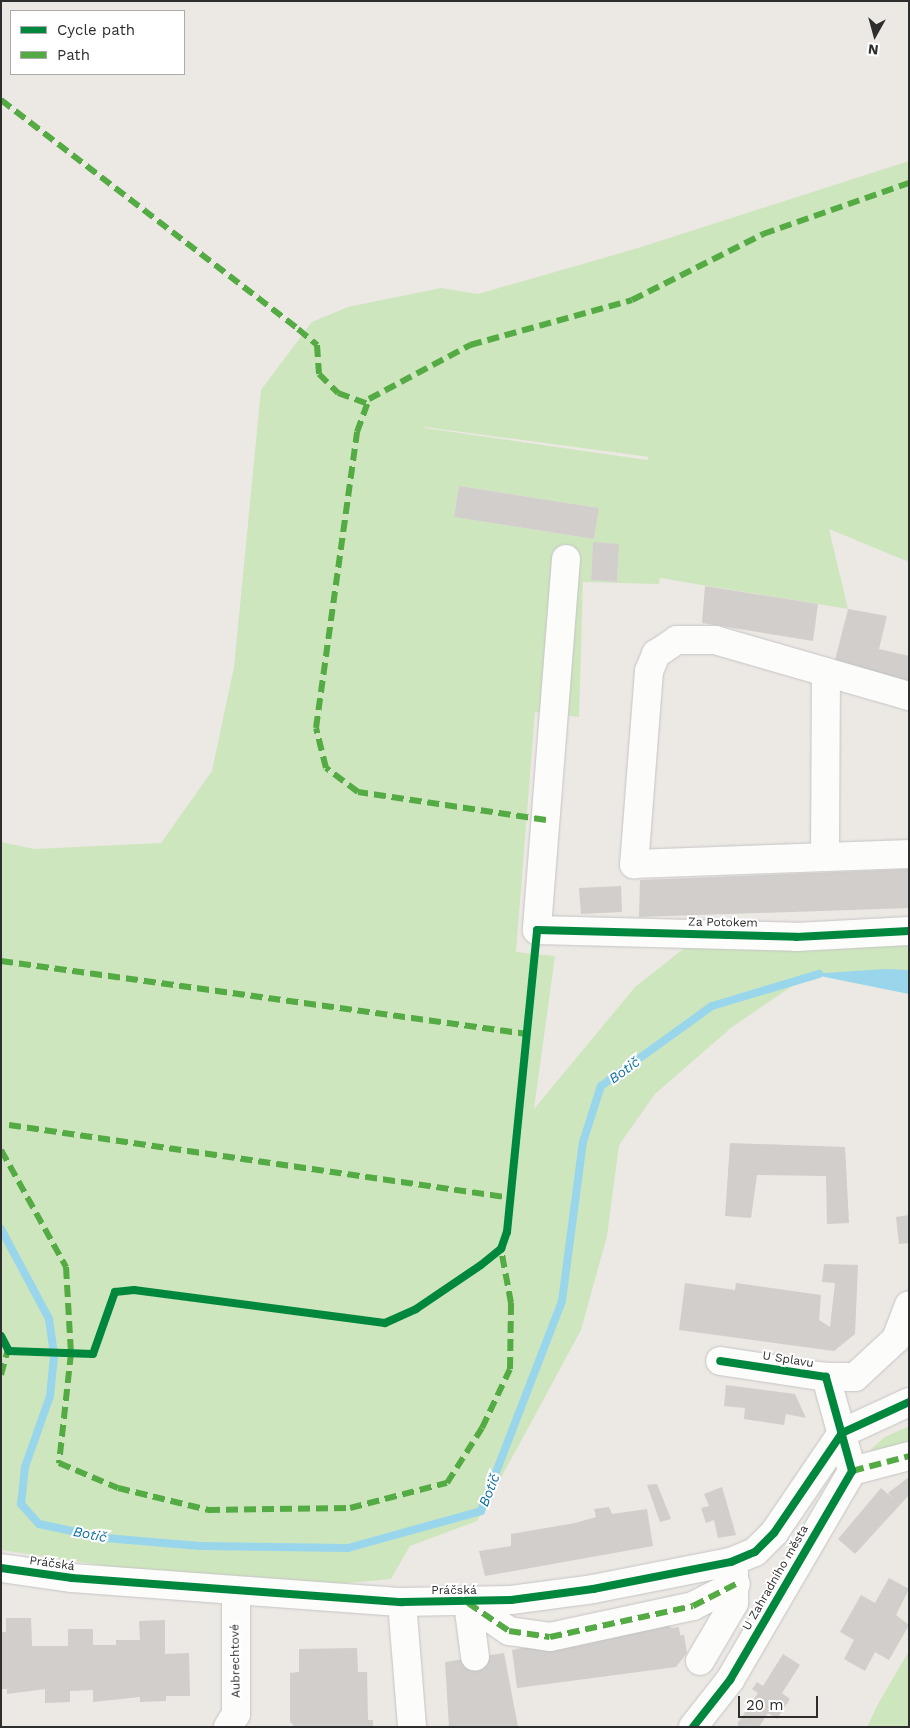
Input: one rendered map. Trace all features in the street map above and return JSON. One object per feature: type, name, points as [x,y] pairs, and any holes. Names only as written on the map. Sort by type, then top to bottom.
[{"type":"street","name":"Za Potokem","points":[[566,559],[538,930],[796,936],[909,931]]},
{"type":"street","points":[[909,696],[716,640],[677,640],[656,654],[649,672],[634,864],[909,854]]},
{"type":"street","points":[[824,857],[826,672]]},
{"type":"street","name":"U Splavu","points":[[720,1360],[826,1377],[855,1377],[896,1339],[909,1305]]},
{"type":"street","name":"U Splavu","points":[[826,1377],[842,1433]]},
{"type":"street","points":[[909,1402],[842,1433],[852,1471],[909,1456]]},
{"type":"street","name":"Práčská","points":[[1,1568],[236,1592],[402,1602],[468,1603],[734,1573],[767,1542],[842,1433]]},
{"type":"street","name":"U Zahradního města","points":[[693,1727],[730,1680],[852,1471]]},
{"type":"street","points":[[468,1603],[509,1631],[550,1637],[692,1606],[734,1573]]},
{"type":"street","points":[[700,1661],[734,1603],[734,1573]]},
{"type":"street","name":"Aubrechtové","points":[[228,1727],[236,1714],[236,1592]]},
{"type":"street","points":[[402,1602],[412,1727]]},
{"type":"street","points":[[468,1603],[475,1657]]},
{"type":"green space","points":[[909,161],[909,562],[829,529],[848,609],[660,578],[659,584],[583,582],[579,717],[535,712],[516,952],[555,956],[534,1109],[635,987],[687,946],[909,940],[909,970],[810,974],[732,1027],[655,1094],[619,1145],[607,1236],[581,1330],[532,1421],[477,1521],[410,1546],[391,1579],[327,1585],[221,1583],[1,1550],[1,842],[34,849],[161,843],[212,771],[234,667],[261,390],[312,322],[348,307],[441,288],[478,294],[638,248]],"holes":[[[425,427],[649,457],[647,460]],[[459,486],[599,508],[594,539],[454,517]],[[593,543],[619,544],[617,582],[591,580]]]},
{"type":"green space","points":[[909,1426],[909,1451],[872,1457],[871,1449],[885,1437]]},
{"type":"green space","points":[[909,1651],[909,1727],[867,1727],[878,1704]]},
{"type":"water","points":[[885,969],[909,970],[909,994],[810,974]]},
{"type":"building","points":[[459,486],[599,508],[594,539],[454,517]]},
{"type":"building","points":[[593,542],[619,544],[617,582],[591,580]]},
{"type":"building","points":[[705,586],[818,604],[813,641],[702,623]]},
{"type":"building","points":[[848,609],[887,616],[879,649],[909,656],[909,687],[833,668]]},
{"type":"building","points":[[909,869],[909,908],[639,917],[640,880]]},
{"type":"building","points":[[621,886],[622,912],[581,914],[579,888]]},
{"type":"building","points":[[730,1143],[845,1147],[849,1223],[827,1224],[826,1176],[757,1175],[751,1218],[725,1216]]},
{"type":"building","points":[[909,1215],[909,1243],[899,1244],[896,1217]]},
{"type":"building","points":[[824,1264],[858,1265],[855,1334],[834,1351],[679,1330],[685,1283],[735,1290],[736,1283],[821,1295],[819,1320],[830,1327],[835,1283],[822,1282]]},
{"type":"building","points":[[726,1385],[795,1394],[806,1418],[786,1414],[784,1425],[744,1419],[745,1408],[724,1406]]},
{"type":"building","points":[[909,1477],[909,1495],[855,1554],[838,1539],[881,1488],[895,1500],[888,1493]]},
{"type":"building","points":[[657,1484],[671,1519],[660,1522],[647,1485]]},
{"type":"building","points":[[722,1487],[736,1535],[718,1538],[714,1520],[706,1523],[701,1508],[709,1506],[704,1494]]},
{"type":"building","points":[[609,1507],[612,1514],[647,1509],[653,1546],[485,1576],[479,1551],[511,1546],[511,1534],[575,1523],[596,1517],[594,1509]]},
{"type":"building","points":[[889,1578],[909,1589],[896,1615],[909,1625],[889,1660],[875,1652],[865,1671],[844,1659],[854,1640],[840,1632],[861,1595],[875,1603]]},
{"type":"building","points":[[6,1618],[31,1618],[32,1646],[68,1646],[68,1629],[93,1629],[93,1645],[116,1645],[116,1640],[140,1640],[139,1621],[165,1620],[165,1654],[189,1653],[190,1696],[166,1696],[166,1701],[140,1702],[140,1697],[93,1702],[93,1690],[70,1691],[70,1702],[45,1703],[45,1689],[7,1694],[7,1689],[1,1689],[1,1632],[6,1632]]},
{"type":"building","points":[[669,1618],[671,1628],[679,1627],[680,1635],[684,1635],[687,1653],[676,1667],[517,1688],[512,1650]]},
{"type":"building","points":[[357,1648],[358,1672],[367,1672],[368,1720],[373,1720],[373,1727],[295,1727],[290,1722],[290,1673],[299,1672],[299,1649]]},
{"type":"building","points":[[504,1653],[518,1727],[449,1727],[445,1662]]},
{"type":"building","points":[[783,1654],[800,1665],[782,1693],[790,1699],[777,1719],[768,1713],[759,1727],[740,1727],[737,1724],[758,1693],[752,1689],[757,1682],[763,1686]]},
{"type":"waterway","name":"Botič","points":[[1,1229],[49,1319],[54,1356],[50,1396],[25,1467],[21,1504],[39,1524],[105,1538],[200,1546],[348,1548],[481,1511],[562,1301],[583,1142],[601,1086],[712,1006],[819,974]]},
{"type":"marked path","points":[[1,100],[298,329],[317,345],[319,374],[338,393],[369,404]]},
{"type":"marked path","points":[[546,820],[358,792],[326,768],[316,728],[357,432],[369,399],[470,345],[632,300],[763,234],[909,183]]},
{"type":"marked path","points":[[1,961],[527,1034]]},
{"type":"marked path","points":[[9,1125],[511,1198]]},
{"type":"marked path","points":[[1,1150],[66,1267],[71,1353],[59,1463],[118,1488],[208,1510],[350,1508],[447,1483],[482,1428],[510,1369],[511,1303],[501,1249]]},
{"type":"marked path","points":[[1,1375],[8,1349]]},
{"type":"marked path","points":[[852,1471],[909,1456]]},
{"type":"marked path","points":[[468,1603],[509,1631],[550,1637],[693,1606],[736,1584]]},
{"type":"cycle path","points":[[1,1336],[9,1351],[93,1354],[115,1292],[134,1290],[385,1323],[416,1309],[481,1265],[501,1249],[507,1232],[537,930],[796,937],[909,931]]},
{"type":"cycle path","points":[[693,1727],[730,1680],[852,1471],[826,1377],[720,1361]]},
{"type":"cycle path","points":[[1,1568],[72,1578],[402,1602],[511,1600],[593,1589],[731,1562],[755,1552],[774,1533],[842,1433],[909,1402]]}]
